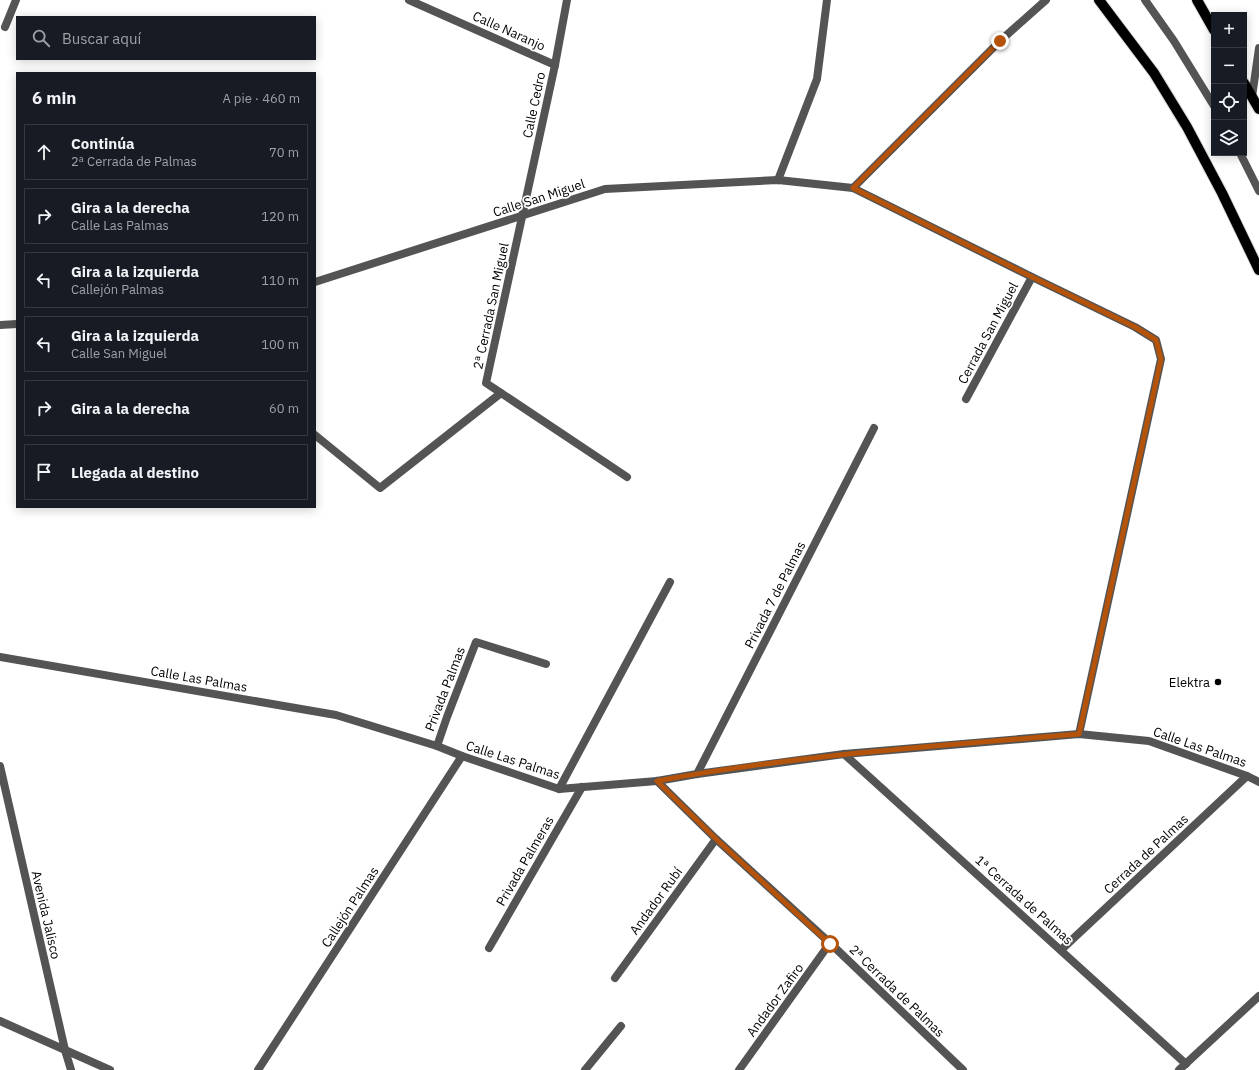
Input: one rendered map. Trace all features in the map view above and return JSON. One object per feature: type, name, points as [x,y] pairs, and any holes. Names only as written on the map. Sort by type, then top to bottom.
[{"type":"main road","points":[[1099,0],[1154,73],[1188,127],[1259,270]]},
{"type":"main road","points":[[1197,0],[1211,25]]},
{"type":"main road","points":[[1245,84],[1259,109]]},
{"type":"street","points":[[5,27],[16,0]]},
{"type":"street","name":"Calle Naranjo","points":[[409,0],[555,65]]},
{"type":"street","name":"Calle Cedro","points":[[522,216],[555,65],[567,0]]},
{"type":"street","points":[[778,180],[817,79],[827,0]]},
{"type":"street","points":[[853,188],[1000,41],[1046,0]]},
{"type":"street","points":[[1145,0],[1174,41],[1211,101]]},
{"type":"street","points":[[1252,97],[1259,48]]},
{"type":"street","points":[[1242,156],[1259,191]]},
{"type":"street","name":"Calle San Miguel","points":[[316,282],[605,189],[778,180],[853,188],[1135,327],[1156,340],[1161,359],[1079,734]]},
{"type":"street","name":"2ª Cerrada San Miguel","points":[[522,216],[486,383],[627,477]]},
{"type":"street","name":"Cerrada San Miguel","points":[[966,399],[1032,277]]},
{"type":"street","points":[[0,325],[16,324]]},
{"type":"street","points":[[316,436],[380,488],[501,394]]},
{"type":"street","name":"Privada 7 de Palmas","points":[[696,774],[874,428]]},
{"type":"street","points":[[559,788],[670,582]]},
{"type":"street","name":"Privada Palmas","points":[[437,746],[446,717],[476,642],[546,664]]},
{"type":"street","name":"Calle Las Palmas","points":[[0,656],[336,715],[437,746],[462,756],[559,788],[657,781],[696,774],[844,754],[1079,734],[1149,741],[1247,776],[1259,782]]},
{"type":"street","name":"1ª Cerrada de Palmas","points":[[844,754],[1061,950],[1182,1067]]},
{"type":"street","name":"Callejón Palmas","points":[[258,1070],[462,756]]},
{"type":"street","name":"Avenida Jalisco","points":[[0,766],[65,1050],[71,1070]]},
{"type":"street","name":"Cerrada de Palmas","points":[[1061,950],[1247,776]]},
{"type":"street","name":"2ª Cerrada de Palmas","points":[[657,781],[716,839],[963,1070]]},
{"type":"street","name":"Privada Palmeras","points":[[489,948],[582,787]]},
{"type":"street","name":"Andador Rubí","points":[[615,978],[716,839]]},
{"type":"street","name":"Andador Zafiro","points":[[739,1070],[830,944]]},
{"type":"street","points":[[1182,1067],[1259,996]]},
{"type":"street","points":[[0,1021],[110,1070]]},
{"type":"street","points":[[585,1070],[621,1026]]},
{"type":"place","name":"Elektra","points":[[1218,682]]},
{"type":"route","points":[[830,944],[716,839],[657,781],[696,774],[844,754],[1079,734],[1161,359],[1156,340],[1135,327],[853,188],[1000,41]]}]
